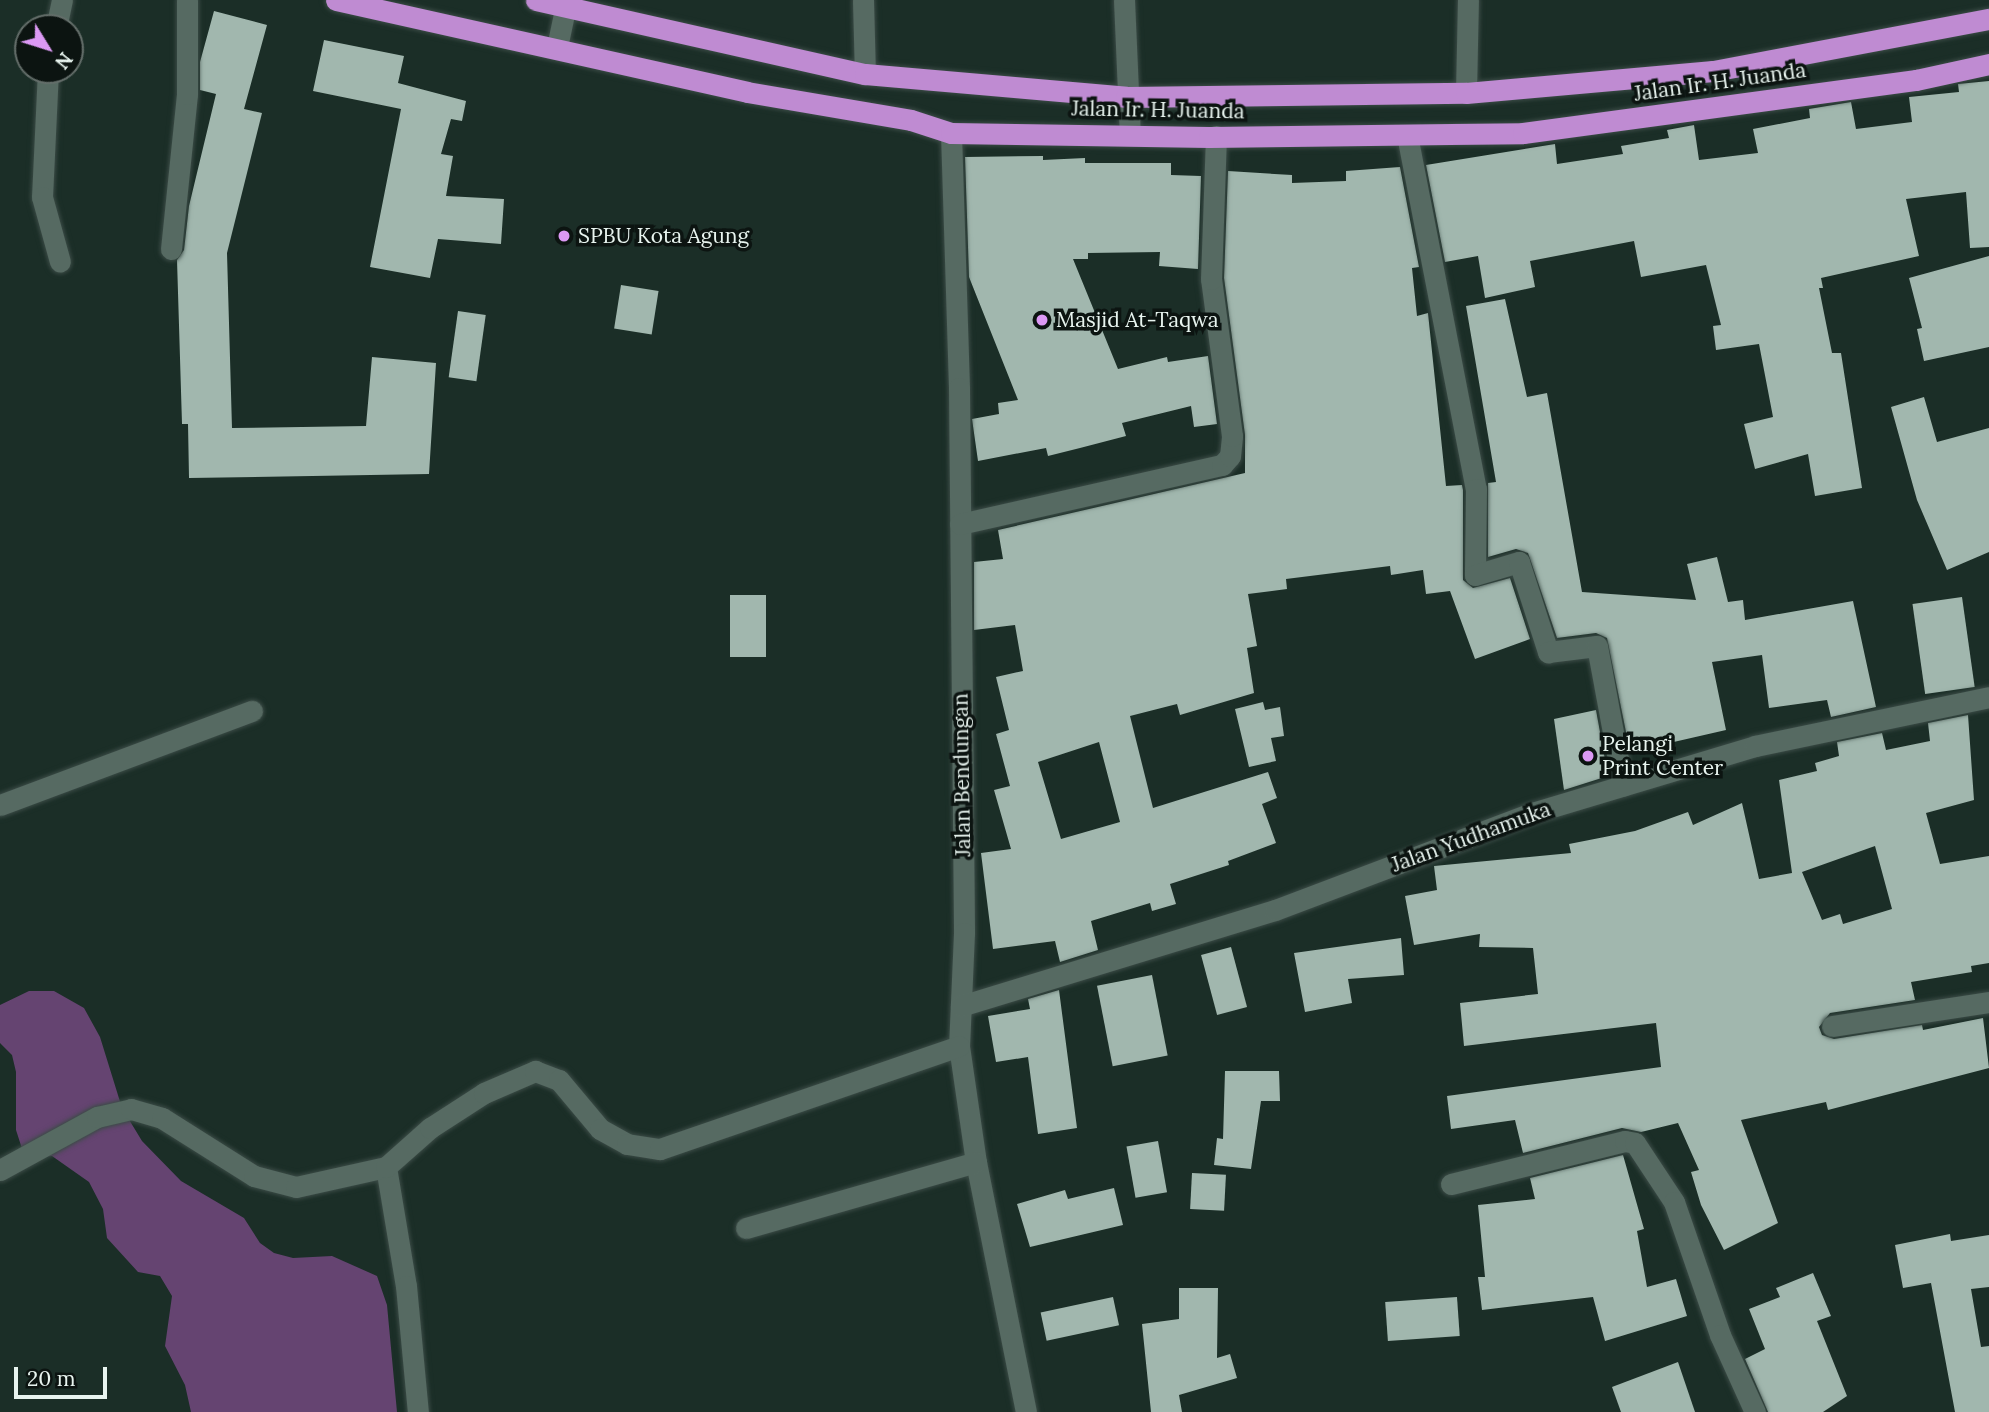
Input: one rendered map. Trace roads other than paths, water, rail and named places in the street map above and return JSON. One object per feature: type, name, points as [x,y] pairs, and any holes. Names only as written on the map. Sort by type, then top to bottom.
[{"type":"highway","name":"Jalan Ir. H. Juanda","points":[[336,0],[557,47],[747,92],[911,121],[951,133],[1216,136],[1523,133],[1916,80],[1989,64]]},
{"type":"highway","name":"Jalan Ir. H. Juanda","points":[[536,0],[566,3],[865,74],[1126,97],[1466,93],[1713,71],[1989,19]]},
{"type":"street","points":[[171,249],[187,94],[187,0]]},
{"type":"street","points":[[863,0],[865,74]]},
{"type":"street","points":[[1124,0],[1126,97],[1130,135]]},
{"type":"street","points":[[1466,93],[1468,0]]},
{"type":"street","points":[[557,47],[566,3]]},
{"type":"street","points":[[47,84],[42,197],[60,262]]},
{"type":"street","name":"Jalan Bendungan","points":[[951,133],[960,524],[964,933],[959,1046],[1018,1411]]},
{"type":"street","points":[[1407,135],[1476,489],[1475,576],[1519,562],[1548,652],[1597,646],[1623,786]]},
{"type":"street","points":[[960,524],[1222,465],[1230,456],[1232,436],[1211,279],[1216,136]]},
{"type":"street","name":"Jalan Yudhamuka","points":[[961,1006],[1275,909],[1532,813],[1755,746],[1989,696]]},
{"type":"street","points":[[0,805],[251,711]]},
{"type":"street","points":[[1832,1026],[1989,1002]]},
{"type":"street","points":[[0,1170],[97,1117],[131,1109],[162,1118],[254,1176],[296,1187],[386,1167],[430,1128],[473,1100],[535,1071],[559,1080],[600,1129],[627,1144],[660,1149],[959,1046]]},
{"type":"street","points":[[1451,1184],[1625,1141],[1635,1143],[1674,1202],[1720,1335],[1755,1412]]},
{"type":"street","points":[[746,1228],[976,1162]]},
{"type":"street","points":[[386,1167],[406,1286],[418,1412]]},
{"type":"place","name":"SPBU Kota Agung","points":[[564,236]]},
{"type":"place","name":"Masjid At-Taqwa","points":[[1042,320]]},
{"type":"place","name":"Pelangi Print Center","points":[[1588,756]]}]
